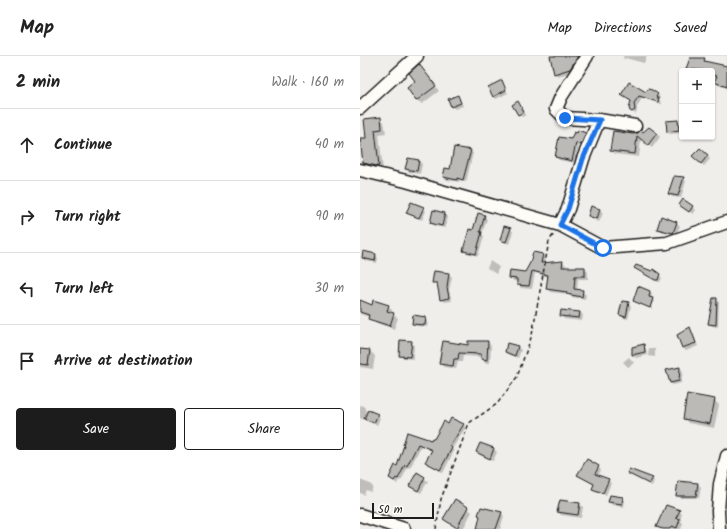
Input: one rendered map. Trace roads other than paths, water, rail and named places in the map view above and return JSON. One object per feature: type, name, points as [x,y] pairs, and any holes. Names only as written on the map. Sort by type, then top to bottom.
[{"type":"street","points":[[360,108],[417,56]]},
{"type":"street","points":[[587,56],[556,109],[565,118],[600,120],[635,126]]},
{"type":"street","points":[[560,225],[568,209],[583,159],[600,120]]},
{"type":"street","points":[[360,170],[406,181],[560,225],[603,248],[667,243],[727,222]]},
{"type":"street","points":[[719,529],[718,512],[720,484],[727,456]]},
{"type":"street","points":[[360,515],[404,529]]}]
